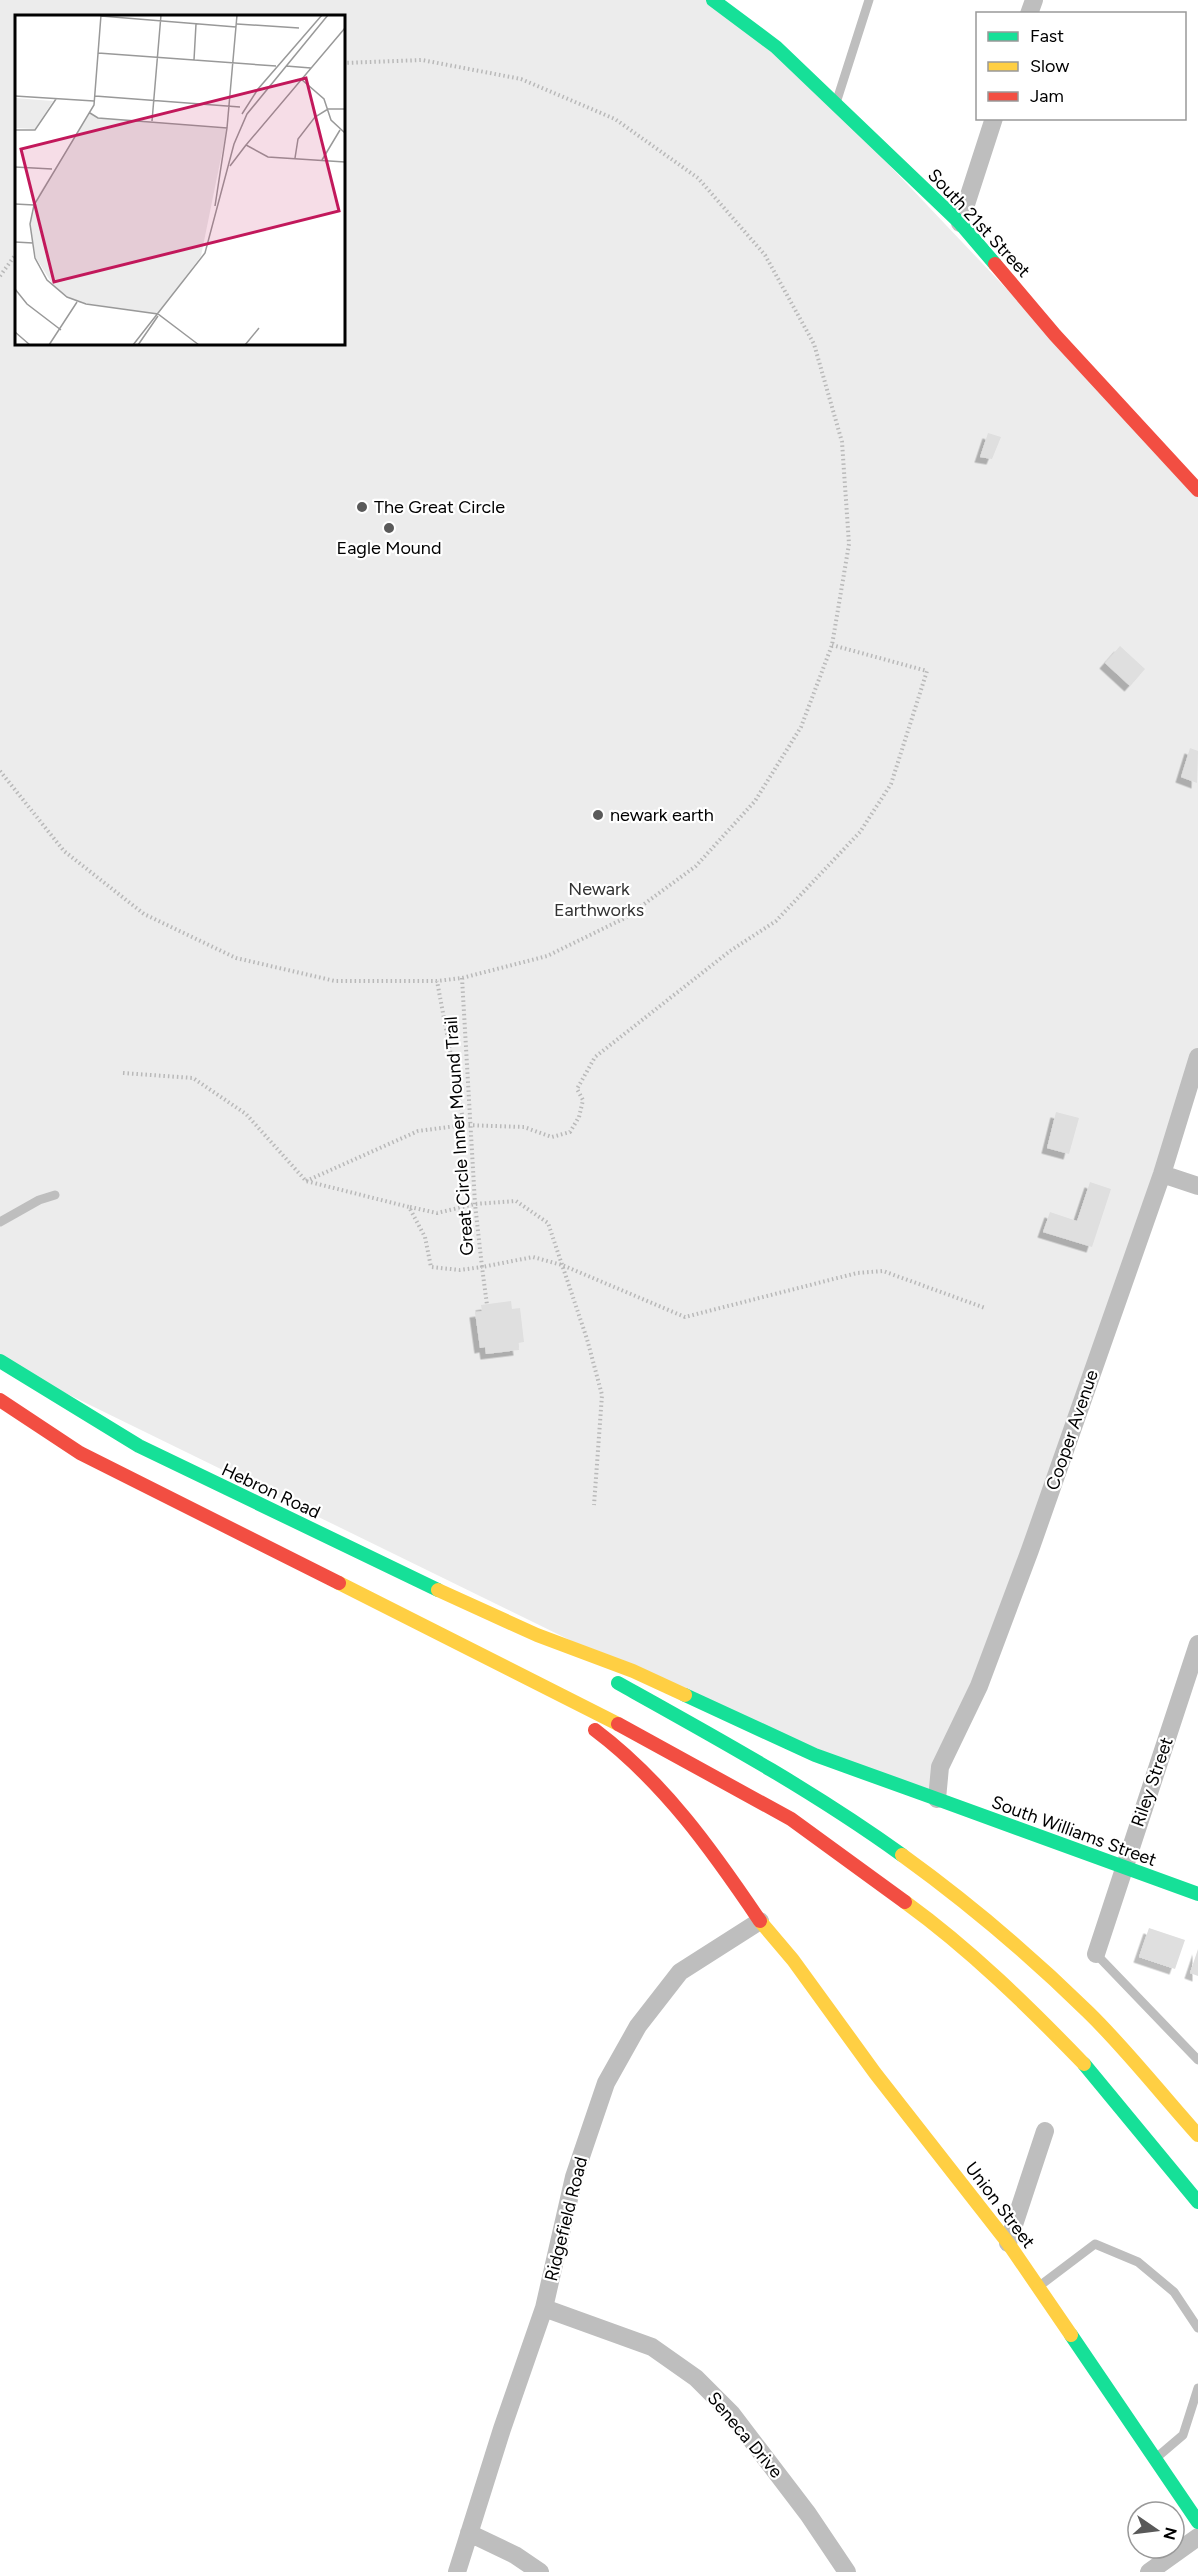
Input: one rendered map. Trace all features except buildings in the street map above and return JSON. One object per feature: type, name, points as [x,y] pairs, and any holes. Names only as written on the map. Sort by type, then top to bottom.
[{"type":"main road","name":"South 21st Street","points":[[713,0],[776,47],[960,223],[1055,335],[1198,490]]},
{"type":"main road","name":"Hebron Road","points":[[0,1361],[139,1446],[537,1635]]},
{"type":"main road","points":[[0,1400],[80,1453],[522,1677],[592,1710],[791,1819],[935,1923],[1018,1996],[1094,2074],[1198,2202]]},
{"type":"main road","name":"South Williams Street","points":[[537,1635],[633,1671],[814,1755],[1122,1869],[1198,1894]]},
{"type":"main road","points":[[537,1635],[775,1771],[852,1819],[946,1887],[1023,1952],[1089,2013],[1198,2135]]},
{"type":"main road","name":"Union Street","points":[[522,1677],[548,1698],[624,1749],[648,1774],[719,1860],[760,1921],[793,1960],[875,2073],[1008,2243],[1198,2522]]},
{"type":"street","points":[[960,223],[993,120]]},
{"type":"street","name":"Cooper Avenue","points":[[937,1799],[940,1767],[979,1686],[1162,1174],[1198,1057]]},
{"type":"street","points":[[1162,1174],[1198,1186]]},
{"type":"street","name":"Riley Street","points":[[1096,1954],[1122,1869],[1192,1682],[1198,1644]]},
{"type":"street","name":"Ridgefield Road","points":[[457,2572],[502,2429],[544,2308],[573,2177],[611,2074],[638,2026],[680,1972],[760,1921]]},
{"type":"street","points":[[1008,2243],[1045,2131]]},
{"type":"street","name":"Seneca Drive","points":[[544,2308],[652,2347],[696,2378],[731,2413],[808,2514],[848,2572]]},
{"type":"street","points":[[469,2533],[515,2555],[540,2572]]},
{"type":"street","points":[[1149,2572],[1198,2537]]},
{"type":"lane","points":[[836,104],[869,0]]},
{"type":"lane","points":[[0,1222],[39,1200],[55,1195]]},
{"type":"lane","points":[[1096,1954],[1198,2060]]},
{"type":"lane","points":[[1038,2287],[1095,2244],[1138,2262],[1174,2292],[1198,2328]]},
{"type":"lane","points":[[1155,2459],[1183,2435],[1198,2388]]},
{"type":"path","points":[[0,771],[64,851],[144,914],[236,958],[280,969],[335,981],[437,981],[462,978],[547,956],[625,918],[696,866],[755,801],[801,727],[832,645],[849,544],[842,442],[814,344],[765,255],[698,178],[615,119],[521,79],[422,60],[345,63]]},
{"type":"path","points":[[0,276],[15,255]]},
{"type":"path","points":[[306,1181],[418,1131],[471,1125],[524,1128],[552,1137],[570,1132],[579,1117],[583,1100],[577,1089],[595,1057],[730,951],[776,921],[860,832],[891,784],[927,671],[832,645]]},
{"type":"path","name":"Great Circle Inner Mound Trail","points":[[462,978],[475,1204],[482,1267],[533,1257],[562,1265],[685,1317],[857,1273],[883,1271],[985,1308]]},
{"type":"path","points":[[437,981],[464,1125]]},
{"type":"path","points":[[123,1073],[193,1078],[246,1114],[306,1181],[437,1213],[475,1204],[516,1201],[548,1223],[587,1338],[602,1395],[594,1505]]},
{"type":"path","points":[[409,1207],[424,1237],[432,1267],[460,1270],[482,1267],[487,1305]]},
{"type":"green space","name":"Newark Earthworks","points":[[0,0],[713,0],[783,53],[1198,491],[1198,1057],[937,1799],[633,1671],[0,1361]]},
{"type":"traffic: fast","points":[[713,0],[776,47],[960,223],[995,264]]},
{"type":"traffic: fast","points":[[0,1361],[139,1446],[438,1590]]},
{"type":"traffic: fast","points":[[618,1683],[798,1786],[902,1855]]},
{"type":"traffic: fast","points":[[685,1695],[815,1755],[937,1799]]},
{"type":"traffic: fast","points":[[937,1799],[1198,1894]]},
{"type":"traffic: fast","points":[[1084,2064],[1198,2202]]},
{"type":"traffic: fast","points":[[1071,2335],[1198,2522]]},
{"type":"traffic: slow","points":[[339,1583],[618,1724]]},
{"type":"traffic: slow","points":[[438,1590],[537,1635],[633,1671],[685,1695]]},
{"type":"traffic: slow","points":[[902,1855],[950,1891],[1044,1970],[1116,2041],[1198,2135]]},
{"type":"traffic: slow","points":[[905,1902],[953,1939],[998,1979],[1084,2064]]},
{"type":"traffic: slow","points":[[760,1921],[793,1960],[875,2073],[1008,2243],[1071,2335]]},
{"type":"traffic: jam","points":[[995,264],[1055,335],[1198,490]]},
{"type":"traffic: jam","points":[[0,1400],[80,1453],[339,1583]]},
{"type":"traffic: jam","points":[[618,1724],[791,1819],[905,1902]]},
{"type":"traffic: jam","points":[[595,1730],[643,1772],[685,1818],[760,1921]]},
{"type":"place","name":"The Great Circle","points":[[362,507]]},
{"type":"place","name":"Eagle Mound","points":[[389,528]]},
{"type":"place","name":"newark earth","points":[[598,815]]}]
